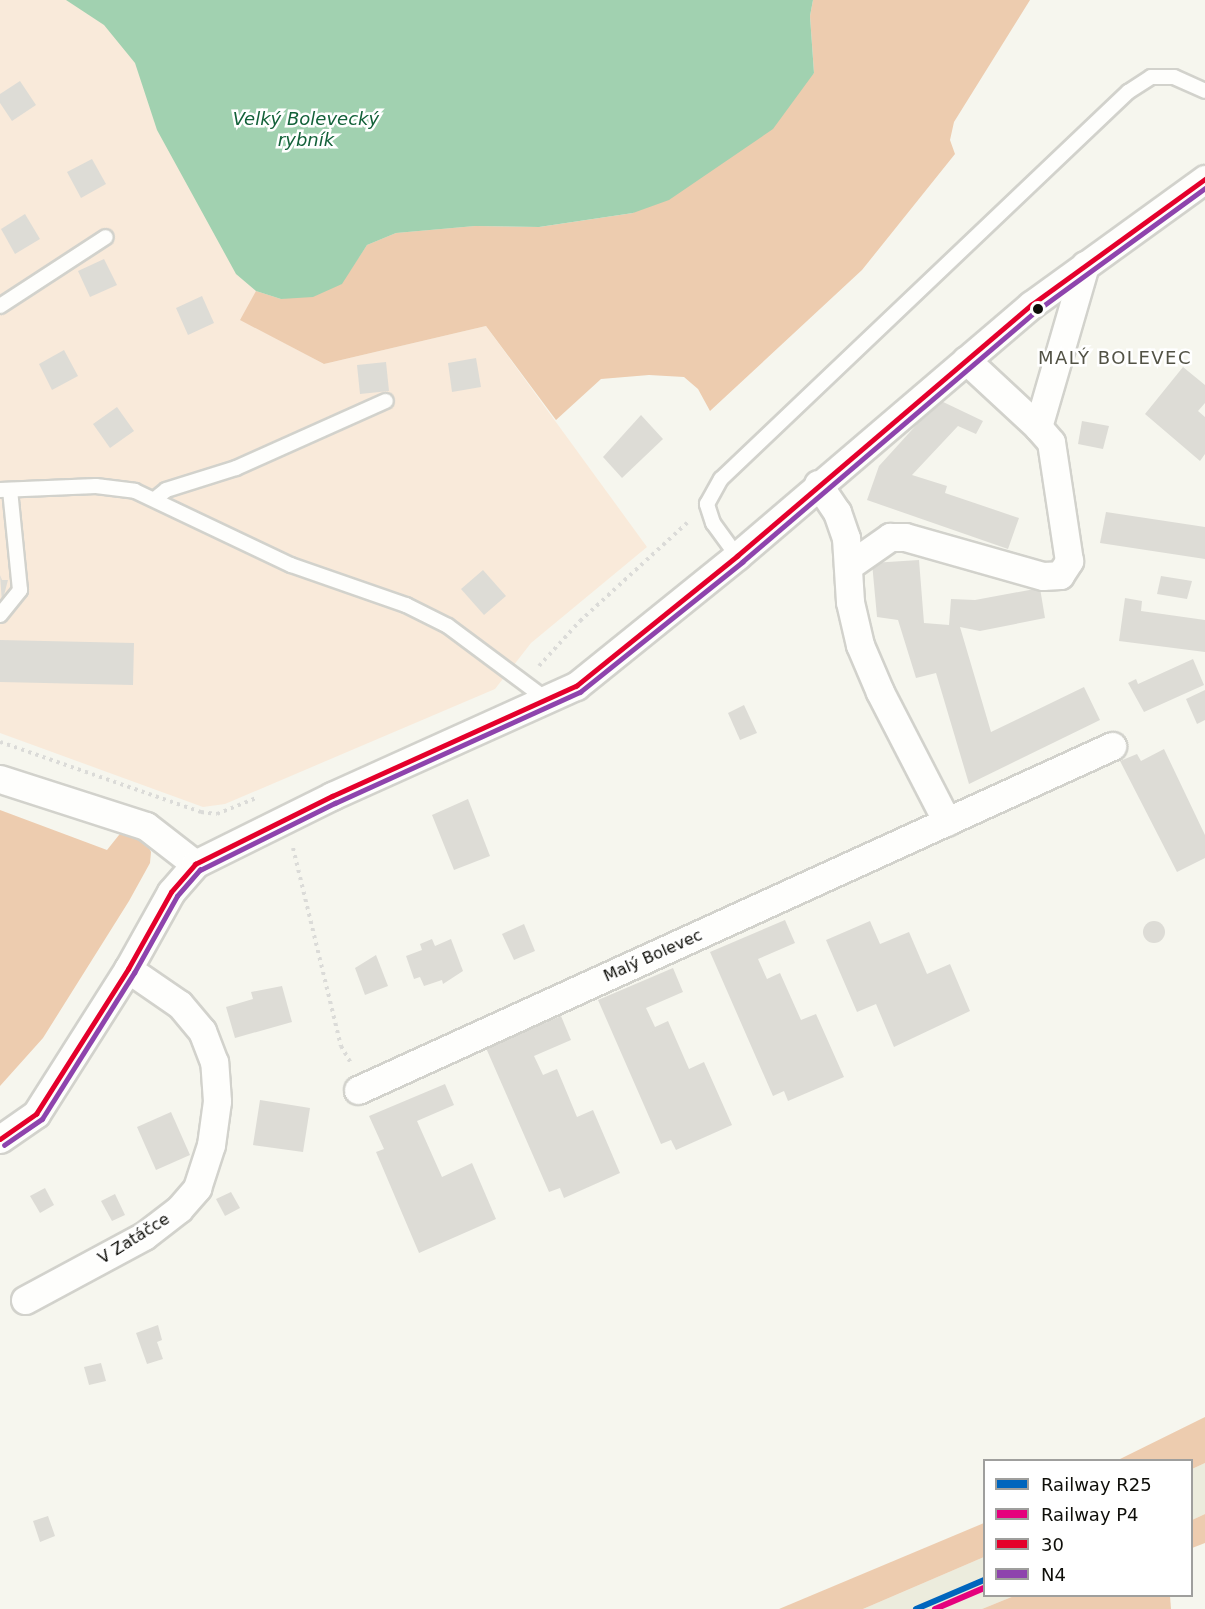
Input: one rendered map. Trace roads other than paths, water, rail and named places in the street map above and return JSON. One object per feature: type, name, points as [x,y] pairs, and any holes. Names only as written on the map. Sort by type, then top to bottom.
[{"type":"street","points":[[0,1139],[36,1113],[128,969],[171,892],[195,864],[286,819],[576,686],[737,556],[818,484],[966,360],[1085,265],[1205,180]]},
{"type":"street","points":[[1038,427],[1085,265]]},
{"type":"street","points":[[850,565],[890,537],[905,537],[1043,576],[1060,575],[1069,561],[1051,442],[966,360]]},
{"type":"street","points":[[818,484],[837,512],[850,565],[850,602],[860,645],[880,693],[947,822]]},
{"type":"street","name":"Malý Bolevec","points":[[362,1088],[1112,746]]},
{"type":"street","points":[[0,779],[146,826],[195,864]]},
{"type":"street","name":"V Zatáčce","points":[[25,1300],[144,1236],[179,1209],[197,1188],[211,1145],[217,1101],[214,1062],[202,1031],[179,1004],[128,969]]},
{"type":"lane","points":[[737,556],[713,523],[707,504],[721,479],[1128,92],[1151,77],[1174,77],[1205,92]]},
{"type":"lane","points":[[0,306],[106,237]]},
{"type":"lane","points":[[155,499],[165,490],[236,468],[386,401]]},
{"type":"lane","points":[[0,615],[16,599],[21,583],[5,490],[96,486],[135,491],[291,565],[406,606],[448,626],[546,699]]},
{"type":"water","name":"Velký Bolevecký rybník","points":[[66,0],[813,0],[810,16],[814,73],[773,129],[669,200],[633,213],[539,227],[475,226],[396,233],[367,245],[342,284],[313,297],[281,299],[256,291],[236,274],[157,130],[135,63],[104,25]]},
{"type":"rail line","name":"R25","points":[[916,1609],[983,1580]]},
{"type":"rail line","name":"P4","points":[[935,1609],[983,1588]]},
{"type":"district","name":"MALÝ BOLEVEC","points":[[1115,358]]}]
